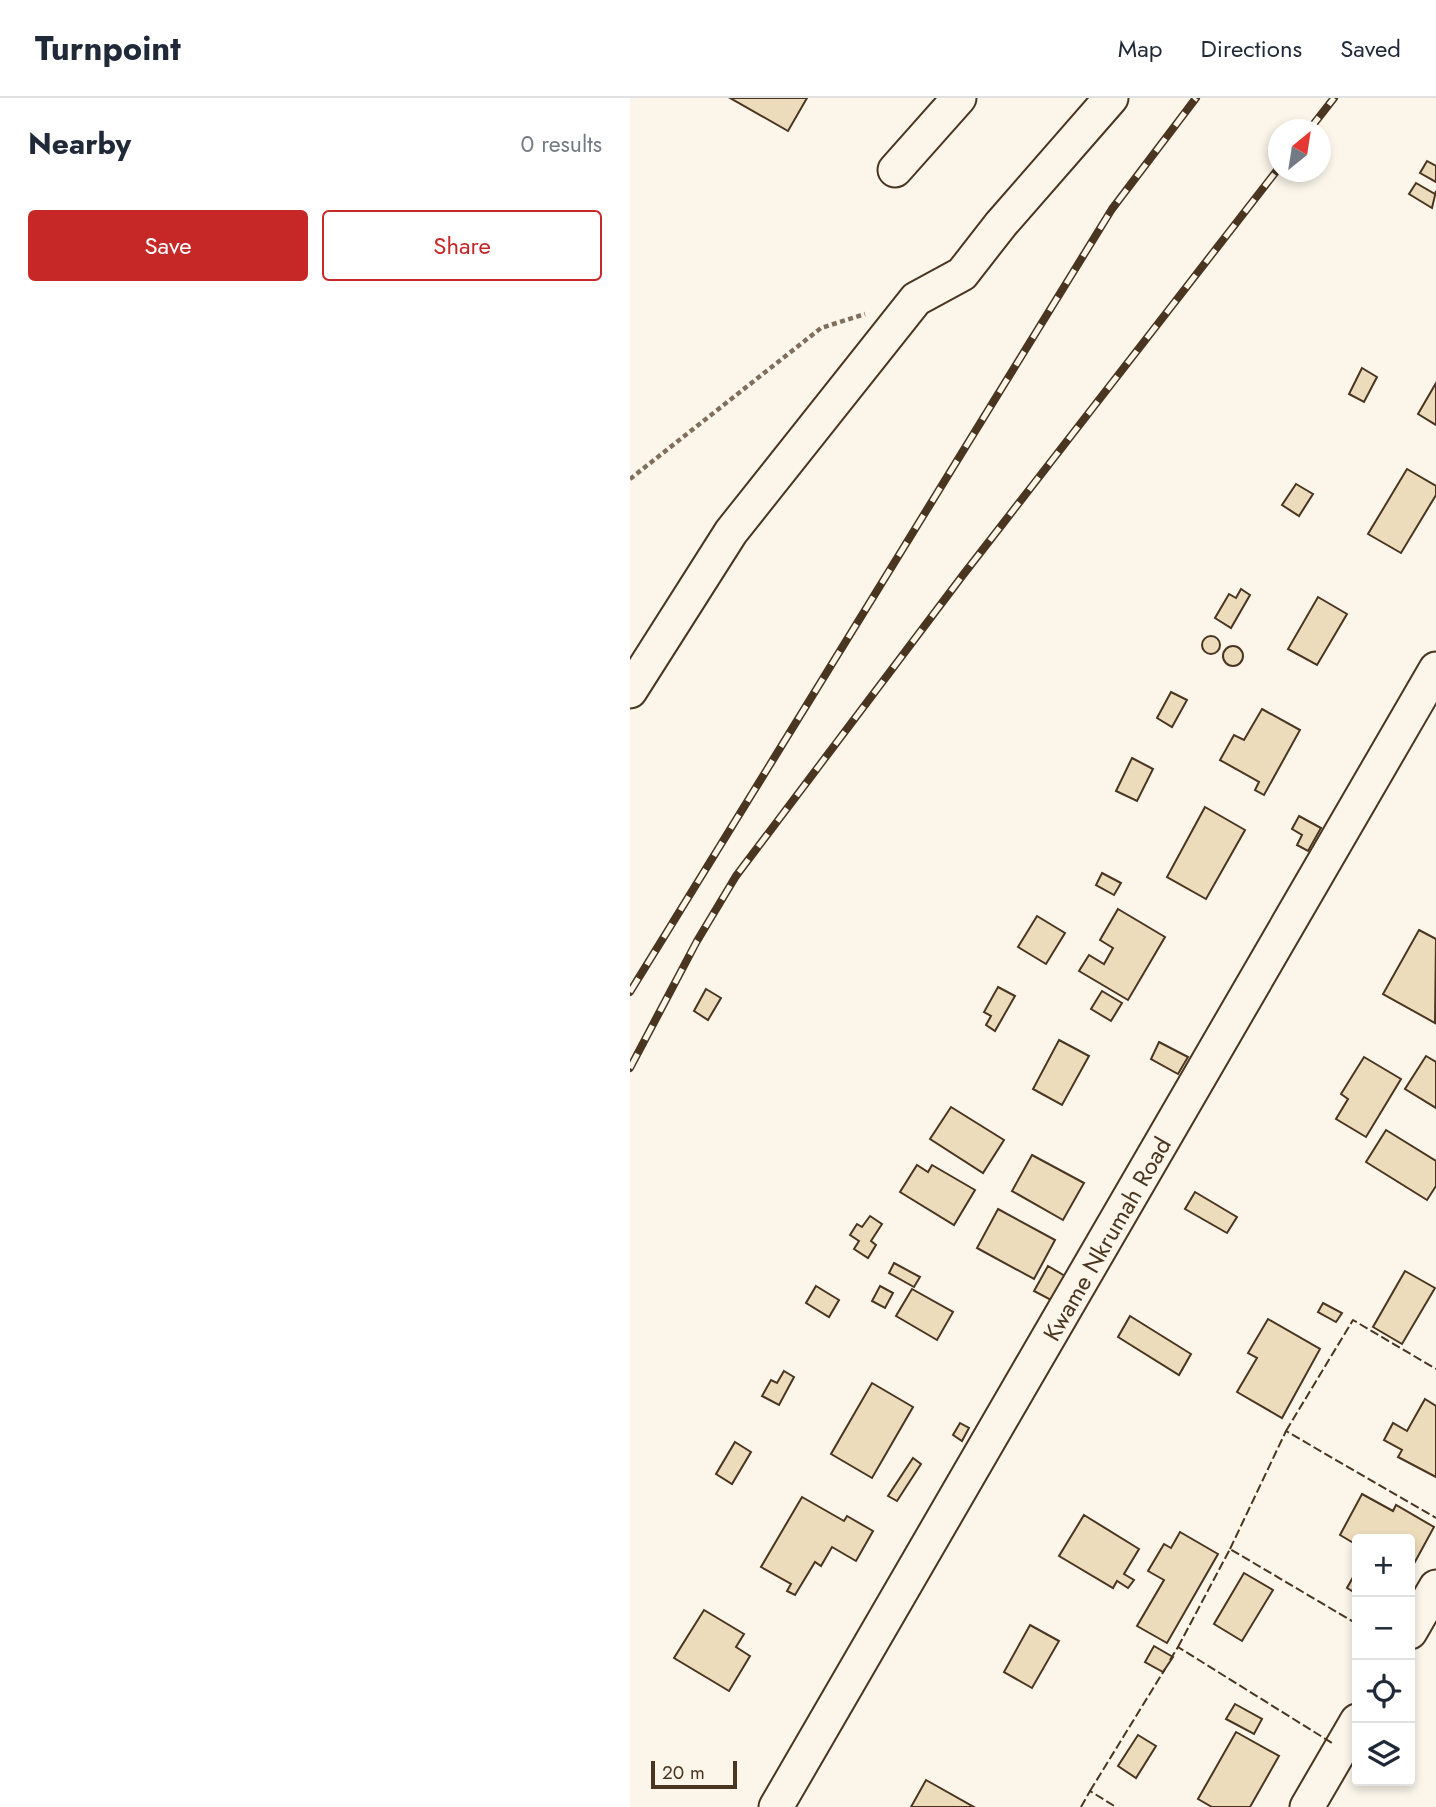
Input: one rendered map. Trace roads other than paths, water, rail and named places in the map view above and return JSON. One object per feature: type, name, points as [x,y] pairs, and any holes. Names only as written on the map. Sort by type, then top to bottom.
[{"type":"street","points":[[895,170],[959,98]]},
{"type":"street","points":[[630,691],[731,533],[916,299],[962,274],[1001,224],[1111,98]]},
{"type":"street","name":"Kwame Nkrumah Road","points":[[776,1807],[1436,669]]},
{"type":"street","points":[[1415,1623],[1436,1587]]},
{"type":"street","points":[[1307,1807],[1356,1723]]},
{"type":"railway","points":[[630,992],[1112,209],[1196,98]]},
{"type":"railway","points":[[1318,119],[1334,98]]},
{"type":"railway","points":[[630,1068],[697,941],[736,876],[963,575],[1268,182]]}]
